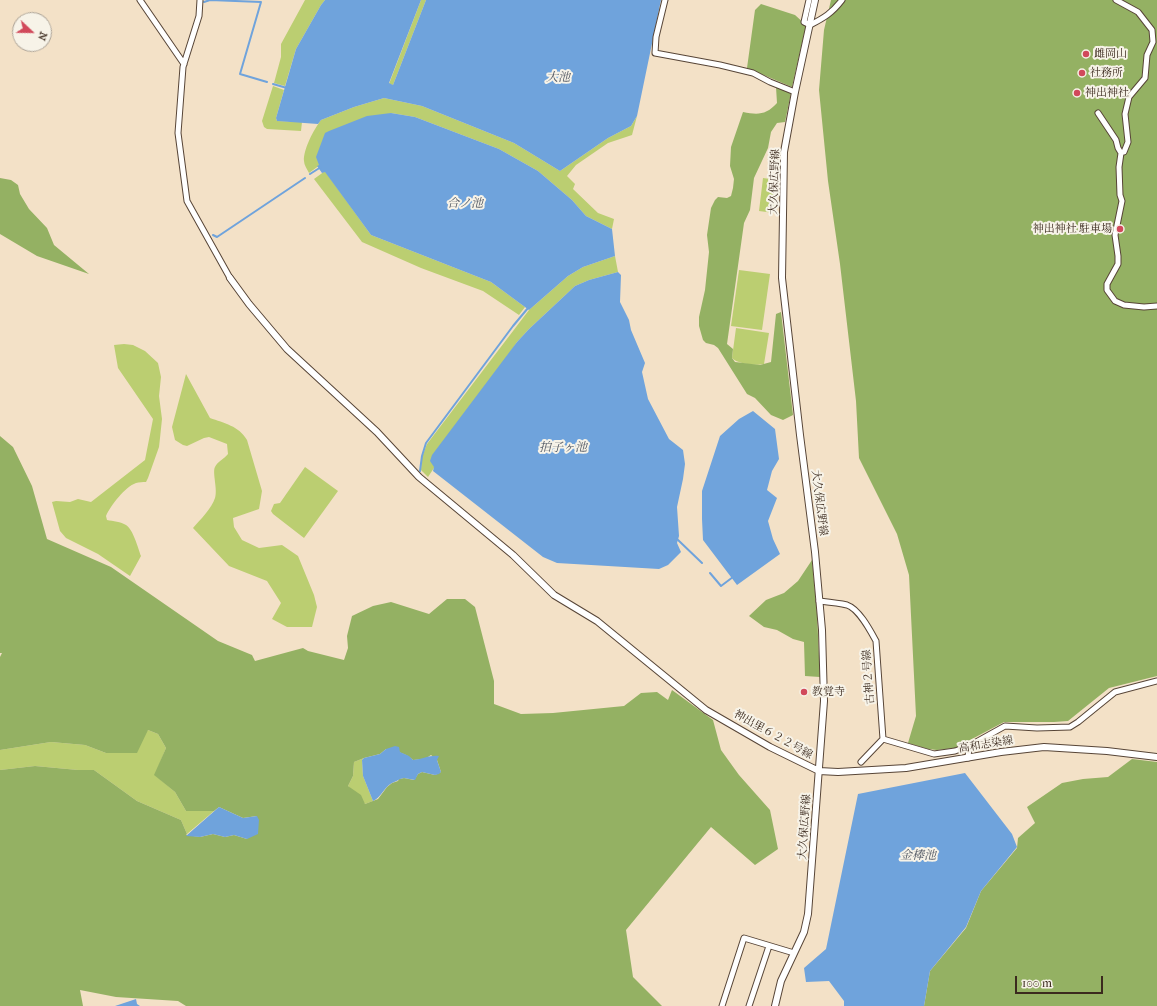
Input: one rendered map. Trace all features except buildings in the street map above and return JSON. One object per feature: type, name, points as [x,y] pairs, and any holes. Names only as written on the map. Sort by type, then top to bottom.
[{"type":"street","points":[[140,0],[184,64]]},
{"type":"street","points":[[200,0],[199,16],[183,67],[178,133],[187,202],[230,278]]},
{"type":"street","points":[[665,0],[656,37],[655,53],[754,73],[770,82],[795,92]]},
{"type":"street","points":[[809,0],[804,22],[810,25],[826,17],[842,0]]},
{"type":"street","name":"大久保広野線","points":[[775,1006],[781,981],[804,932],[808,914],[824,701],[822,630],[815,552],[782,278],[784,152],[795,92],[815,0]]},
{"type":"street","points":[[1116,0],[1138,12],[1152,30],[1153,42],[1147,56],[1145,78],[1130,97],[1125,114],[1128,142],[1124,152],[1120,152]]},
{"type":"street","points":[[1098,113],[1116,140],[1120,152],[1120,195],[1122,201],[1115,235],[1118,264],[1107,284],[1107,290],[1115,301],[1124,305],[1144,307],[1157,306]]},
{"type":"street","name":"神出里６２２号線","points":[[230,278],[249,304],[287,349],[363,418],[420,477],[512,555],[554,595],[597,621],[706,710],[770,747],[819,771]]},
{"type":"street","name":"古神２号線","points":[[819,601],[848,606],[858,612],[871,630],[876,641],[883,739]]},
{"type":"street","points":[[861,762],[883,739],[934,754],[956,751],[969,746],[1005,726],[1037,728],[1070,727],[1116,692],[1157,681]]},
{"type":"street","points":[[968,758],[969,746]]},
{"type":"street","name":"高和志染線","points":[[819,771],[838,772],[906,768],[1044,747],[1107,751],[1157,757]]},
{"type":"street","points":[[722,1006],[744,938],[794,953]]},
{"type":"street","points":[[749,1006],[768,946]]},
{"type":"green space","points":[[305,0],[325,0],[296,49],[285,86],[274,83],[281,57],[281,44]]},
{"type":"green space","points":[[421,0],[426,0],[393,85],[389,84]]},
{"type":"green space","points":[[831,0],[1157,0],[1157,676],[1109,688],[1068,721],[1004,722],[955,748],[937,750],[908,743],[916,716],[909,575],[897,534],[859,458],[856,401],[840,264],[828,181],[819,90],[824,30]]},
{"type":"green space","points":[[761,4],[795,15],[806,25],[792,87],[747,68],[755,10]]},
{"type":"green space","points":[[273,86],[284,90],[276,118],[277,121],[302,122],[301,131],[267,129],[264,127],[262,121]]},
{"type":"green space","points":[[776,87],[791,93],[785,122],[777,123],[771,132],[768,148],[754,178],[750,210],[744,223],[727,344],[733,349],[732,358],[735,362],[760,365],[771,362],[776,314],[781,312],[793,415],[783,420],[771,415],[755,398],[747,394],[718,348],[714,345],[706,343],[703,340],[699,326],[699,317],[705,290],[709,252],[707,235],[711,208],[718,197],[727,198],[731,196],[734,179],[730,166],[731,147],[743,112],[757,114],[765,112],[773,107],[777,103]]},
{"type":"green space","points":[[384,98],[422,106],[514,143],[560,171],[608,138],[631,126],[637,116],[632,135],[608,143],[576,165],[567,176],[575,184],[573,189],[598,213],[614,219],[612,229],[586,216],[572,200],[538,171],[499,149],[415,117],[391,113],[309,173],[304,162],[305,151],[312,134],[321,120],[354,107]]},
{"type":"green space","points":[[325,171],[371,235],[491,282],[525,307],[519,315],[483,291],[421,268],[362,242],[314,179]]},
{"type":"green space","points":[[0,178],[11,180],[18,185],[20,194],[29,209],[47,228],[54,245],[89,274],[37,256],[0,234]]},
{"type":"green space","points":[[763,178],[777,180],[774,213],[759,211]]},
{"type":"green space","points":[[615,256],[618,272],[589,280],[575,286],[517,342],[428,477],[421,470],[422,457],[427,444],[529,310],[568,276],[583,267]]},
{"type":"green space","points":[[739,270],[770,274],[762,330],[731,326]]},
{"type":"green space","points":[[736,328],[769,333],[764,364],[747,364],[738,362],[732,358]]},
{"type":"green space","points":[[114,345],[133,345],[145,351],[158,363],[161,377],[159,396],[162,419],[159,447],[148,478],[146,482],[136,483],[127,488],[111,507],[106,516],[107,520],[119,522],[129,527],[135,539],[141,556],[130,576],[98,554],[66,538],[60,531],[52,502],[70,502],[78,499],[91,502],[145,460],[153,419],[118,368]]},
{"type":"green space","points":[[186,374],[210,418],[226,423],[235,428],[244,435],[247,440],[262,491],[259,509],[233,518],[234,527],[242,540],[259,548],[282,545],[298,556],[314,595],[317,607],[312,627],[287,627],[272,619],[281,603],[267,581],[229,566],[193,528],[206,514],[215,498],[216,486],[214,469],[217,464],[228,454],[227,444],[209,437],[187,446],[175,440],[172,427]]},
{"type":"green space","points":[[0,436],[13,447],[32,486],[47,539],[111,567],[218,641],[252,655],[255,661],[303,648],[308,651],[344,660],[348,648],[347,636],[352,616],[373,606],[391,602],[429,614],[447,599],[465,599],[475,607],[494,681],[494,704],[521,714],[553,713],[624,706],[641,693],[657,692],[668,700],[672,690],[713,720],[721,750],[739,775],[770,810],[778,849],[755,865],[711,827],[626,930],[633,977],[662,1006],[186,1006],[178,1001],[116,997],[80,990],[83,1006],[0,1006],[0,770],[35,766],[94,770],[137,801],[181,820],[187,834],[186,835],[200,837],[213,834],[225,837],[234,835],[247,839],[257,816],[243,818],[219,807],[214,811],[186,811],[175,792],[154,775],[166,748],[158,734],[148,730],[137,753],[106,753],[85,745],[51,742],[0,750],[0,657],[2,653],[0,653]],"holes":[[[386,749],[404,754],[413,760],[425,759],[431,755],[437,760],[441,772],[435,775],[422,772],[418,774],[414,780],[404,778],[399,779],[387,787],[378,799],[365,804],[361,795],[348,786],[353,776],[354,762],[380,754]]]},
{"type":"green space","points":[[305,467],[338,491],[304,538],[271,511],[274,504],[280,503]]},
{"type":"green space","points":[[812,560],[817,614],[820,677],[805,676],[804,642],[793,639],[777,630],[764,627],[749,616],[766,600],[784,593],[798,581]]},
{"type":"green space","points":[[148,730],[158,734],[166,748],[155,775],[175,792],[186,811],[214,811],[187,834],[181,820],[137,801],[94,770],[35,766],[0,770],[0,750],[51,742],[85,745],[106,753]]},
{"type":"green space","points":[[364,758],[362,760],[363,776],[373,801],[365,804],[348,786],[353,776],[354,762]]},
{"type":"green space","points":[[1132,759],[1157,762],[1157,1006],[924,1006],[930,971],[966,928],[981,891],[1017,848],[1018,838],[1035,823],[1027,807],[1062,783],[1083,779],[1108,777]]},
{"type":"water","name":"大池","points":[[325,0],[421,0],[389,83],[393,85],[426,0],[661,0],[637,116],[631,126],[608,138],[560,171],[514,143],[422,106],[384,98],[354,107],[321,120],[318,124],[277,121],[276,118],[296,49]]},
{"type":"water","name":"合ノ池","points":[[391,113],[415,117],[499,149],[538,171],[572,200],[586,216],[612,229],[615,256],[583,267],[568,276],[529,310],[491,282],[371,235],[325,172],[322,173],[317,166],[319,165],[316,157],[325,133],[367,116]]},
{"type":"water","name":"拍子ヶ池","points":[[618,272],[621,275],[620,302],[629,320],[631,330],[645,363],[642,372],[648,399],[669,439],[683,450],[685,464],[677,507],[679,536],[677,543],[681,552],[668,565],[659,569],[557,563],[543,557],[433,471],[434,467],[430,461],[432,455],[517,342],[529,329],[575,286],[589,280]]},
{"type":"water","points":[[753,411],[775,429],[779,459],[772,471],[767,490],[777,498],[768,521],[773,539],[780,554],[737,585],[703,540],[702,491],[720,436],[739,419]]},
{"type":"water","points":[[395,746],[399,747],[400,752],[409,756],[413,760],[439,756],[437,760],[441,772],[435,775],[422,772],[418,774],[415,780],[404,778],[400,779],[390,784],[378,798],[373,801],[363,776],[362,760],[364,758],[380,754],[386,749]]},
{"type":"water","name":"金棒池","points":[[965,773],[1012,834],[1017,847],[981,891],[966,927],[930,971],[924,1006],[844,1006],[844,1001],[829,981],[806,982],[804,968],[826,949],[858,794]]},
{"type":"water","points":[[219,807],[243,818],[257,816],[259,820],[258,834],[247,839],[234,835],[225,837],[213,834],[200,837],[186,836]]},
{"type":"water","points":[[136,999],[137,1004],[140,1006],[115,1006]]},
{"type":"waterway","points":[[204,2],[210,0],[261,2],[240,74],[267,82]]},
{"type":"waterway","points":[[273,84],[287,88]]},
{"type":"waterway","points":[[310,174],[321,167]]},
{"type":"waterway","points":[[213,235],[217,237],[305,178]]},
{"type":"waterway","points":[[420,471],[426,443],[528,308]]},
{"type":"waterway","points":[[677,539],[702,563]]},
{"type":"waterway","points":[[710,573],[721,586],[733,577]]},
{"type":"place","name":"雌岡山","points":[[1086,54]]},
{"type":"place","name":"社務所","points":[[1082,73]]},
{"type":"place","name":"神出神社","points":[[1077,93]]},
{"type":"place","name":"神出神社 駐車場","points":[[1120,229]]},
{"type":"place","name":"教覚寺","points":[[804,692]]}]
